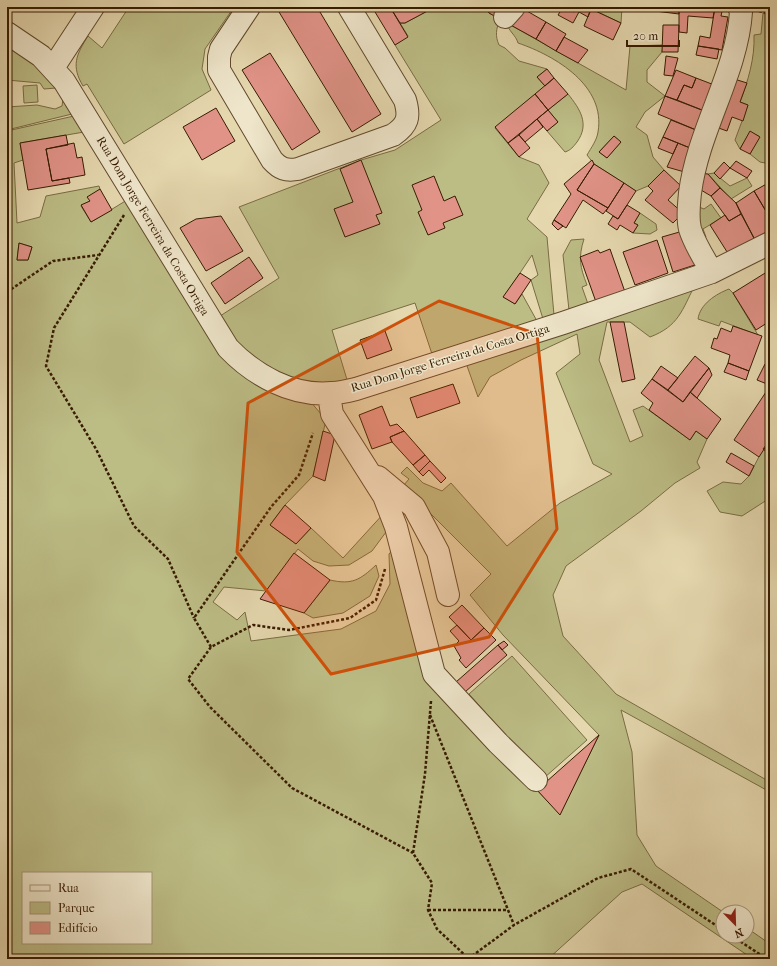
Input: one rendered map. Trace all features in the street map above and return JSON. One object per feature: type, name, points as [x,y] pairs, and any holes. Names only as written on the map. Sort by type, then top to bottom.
[{"type":"street","points":[[53,68],[93,7]]},
{"type":"street","points":[[249,7],[221,49],[218,57],[219,70],[272,160],[278,166],[290,170],[298,169],[393,135],[402,129],[407,121],[408,111],[405,100],[349,7]]},
{"type":"street","points":[[712,272],[695,242],[690,227],[689,206],[692,175],[700,147],[737,44],[741,12],[739,7]]},
{"type":"street","name":"Rua Dom Jorge Ferreira da Costa Ortiga","points":[[7,33],[26,45],[53,68],[74,96],[228,348],[243,363],[264,377],[290,388],[331,394],[356,389],[555,325],[712,272],[770,243]]},
{"type":"street","points":[[331,394],[330,401],[332,414],[338,426],[369,470],[384,496],[396,527],[430,668],[498,743],[536,780]]},
{"type":"street","points":[[369,470],[414,506],[438,552],[448,595]]},
{"type":"path","points":[[137,199],[121,219],[54,328],[46,366],[96,449],[134,526],[168,560],[194,618],[211,647]]},
{"type":"path","points":[[7,292],[54,261],[98,255]]},
{"type":"path","points":[[194,618],[271,507],[299,475],[313,433]]},
{"type":"path","points":[[384,566],[385,572],[376,600],[350,618],[289,630],[253,626],[211,647],[188,679],[210,707],[292,788],[413,853],[432,883],[428,910],[437,929],[468,958],[514,925],[598,878],[631,868],[715,925]]},
{"type":"path","points":[[413,853],[425,774],[434,674]]},
{"type":"path","points":[[430,714],[514,925]]},
{"type":"path","points":[[428,910],[508,910]]},
{"type":"path","points":[[744,944],[766,959]]},
{"type":"highlighted area","points":[[439,301],[537,334],[557,529],[489,637],[331,674],[237,552],[248,403]]},
{"type":"green space","points":[[129,7],[234,7],[205,49],[202,69],[211,90],[124,144],[87,84],[83,86],[77,72],[76,61],[80,49],[88,36],[102,48]]},
{"type":"green space","points":[[435,7],[486,7],[489,13],[500,19],[496,32],[499,45],[505,48],[519,61],[547,69],[537,77],[545,86],[495,128],[519,157],[539,165],[549,183],[527,219],[547,237],[554,315],[543,319],[531,280],[538,275],[532,255],[504,297],[515,304],[522,294],[537,321],[433,357],[415,303],[332,330],[348,383],[314,386],[277,375],[247,357],[217,318],[279,278],[239,207],[361,160],[395,150],[441,120],[395,45],[408,36],[400,23],[405,23]]},
{"type":"green space","points":[[599,7],[622,7],[621,23],[596,11]]},
{"type":"green space","points":[[763,13],[770,16],[770,164],[760,162],[750,154],[759,136],[750,132],[740,149],[735,140],[748,105],[740,102],[750,69],[754,35],[761,34]]},
{"type":"green space","points":[[507,23],[626,90],[630,46],[663,45],[662,52],[647,70],[647,82],[665,96],[645,112],[636,127],[647,135],[653,157],[664,170],[648,186],[636,191],[594,164],[587,155],[594,144],[598,132],[598,116],[594,101],[586,87],[575,75],[562,65],[548,56],[518,43]],"holes":[[[614,136],[621,142],[607,158],[599,152]]]},
{"type":"green space","points":[[7,46],[21,54],[33,64],[56,88],[44,89],[40,83],[7,80]]},
{"type":"green space","points":[[37,85],[38,102],[24,103],[23,86]]},
{"type":"green space","points":[[568,94],[580,111],[583,129],[577,142],[573,147],[565,152],[547,131],[558,122],[548,110]]},
{"type":"green space","points":[[63,99],[72,114],[7,130],[7,107],[37,105],[55,109],[62,106]]},
{"type":"green space","points":[[74,116],[84,132],[20,143],[23,160],[14,163],[17,223],[40,217],[46,196],[99,186],[100,189],[90,201],[81,206],[91,222],[127,200],[222,354],[243,376],[275,392],[310,401],[326,420],[313,476],[285,505],[270,525],[296,544],[311,528],[343,558],[385,512],[389,528],[372,551],[349,565],[329,566],[313,561],[298,549],[266,591],[224,587],[213,602],[237,620],[245,612],[251,641],[341,629],[376,611],[390,584],[389,554],[395,547],[425,674],[560,814],[599,735],[503,635],[470,595],[491,574],[403,486],[409,479],[401,473],[407,467],[423,483],[442,491],[451,483],[507,546],[560,503],[612,474],[593,464],[556,373],[580,354],[577,334],[521,360],[490,377],[478,397],[466,363],[695,285],[683,310],[674,322],[660,333],[650,337],[630,322],[607,322],[599,360],[630,442],[643,436],[633,410],[643,406],[690,440],[696,431],[707,439],[697,462],[700,468],[675,483],[641,511],[566,566],[553,595],[563,636],[616,694],[770,782],[770,792],[621,710],[632,752],[637,835],[656,866],[715,907],[715,933],[642,884],[622,892],[548,959],[7,959],[7,131]],"holes":[[[19,243],[32,247],[28,260],[17,260]]]},
{"type":"green space","points":[[714,173],[730,186],[747,178],[752,186],[731,199],[708,174]]},
{"type":"green space","points":[[711,204],[721,218],[703,229],[706,237],[700,241],[694,205],[704,209]]},
{"type":"green space","points":[[640,213],[656,224],[657,230],[650,234],[633,233],[638,225],[634,223]]},
{"type":"green space","points":[[584,239],[580,257],[587,285],[582,287],[588,304],[569,310],[563,255],[571,240]]},
{"type":"green space","points":[[729,289],[733,293],[758,335],[721,321],[719,326],[698,319],[699,314],[709,300]]},
{"type":"green space","points":[[763,449],[770,454],[770,498],[742,516],[720,512],[707,491],[723,482],[741,484],[749,476]]},
{"type":"green space","points":[[376,565],[379,576],[370,596],[343,613],[313,618],[304,613],[330,580],[344,582],[355,580],[360,578]]},
{"type":"green space","points":[[512,656],[587,740],[544,778],[469,694]]},
{"type":"green space","points":[[755,934],[770,944],[770,959],[753,959],[731,944],[755,944]]},
{"type":"building","points":[[276,7],[317,7],[381,114],[352,132]]},
{"type":"building","points":[[372,7],[390,7],[408,37],[395,45]]},
{"type":"building","points":[[390,7],[435,7],[405,23],[400,23]]},
{"type":"building","points":[[486,7],[509,7],[500,19],[489,13]]},
{"type":"building","points":[[520,7],[546,22],[536,39],[507,23]]},
{"type":"building","points":[[563,7],[567,7],[574,12],[577,7],[599,7],[596,11],[591,9],[588,17],[579,12],[573,23],[558,15]]},
{"type":"building","points":[[567,7],[577,7],[574,12]]},
{"type":"building","points":[[642,7],[656,7],[655,11]]},
{"type":"building","points":[[656,7],[679,7],[679,14],[655,11]]},
{"type":"building","points":[[679,7],[715,7],[713,18],[688,16],[687,33],[679,32]]},
{"type":"building","points":[[715,7],[723,7],[721,16],[728,17],[722,50],[698,46],[700,36],[710,38]]},
{"type":"building","points":[[591,9],[621,23],[613,40],[584,26]]},
{"type":"building","points":[[546,22],[566,34],[556,51],[536,39]]},
{"type":"building","points":[[663,25],[679,25],[678,52],[662,52]]},
{"type":"building","points":[[564,37],[588,50],[578,63],[556,51]]},
{"type":"building","points":[[698,46],[719,49],[717,59],[696,55]]},
{"type":"building","points":[[270,53],[320,132],[292,150],[242,70]]},
{"type":"building","points":[[666,56],[678,58],[673,76],[664,75]]},
{"type":"building","points":[[547,69],[554,78],[545,86],[537,77]]},
{"type":"building","points":[[676,70],[696,78],[692,88],[684,85],[677,100],[665,96]]},
{"type":"building","points":[[554,78],[568,94],[548,110],[535,94]]},
{"type":"building","points":[[696,78],[717,86],[707,112],[677,100],[684,85],[692,88]]},
{"type":"building","points":[[731,78],[747,83],[740,102],[748,105],[743,121],[732,117],[727,131],[713,126]]},
{"type":"building","points":[[535,94],[548,110],[508,143],[495,127]]},
{"type":"building","points":[[665,96],[707,112],[701,132],[658,114]]},
{"type":"building","points":[[216,108],[235,141],[202,160],[183,127]]},
{"type":"building","points":[[548,110],[558,122],[547,131],[537,119]]},
{"type":"building","points":[[537,119],[543,127],[525,142],[519,135]]},
{"type":"building","points":[[671,120],[701,132],[695,150],[663,137]]},
{"type":"building","points":[[750,131],[760,137],[750,154],[740,149]]},
{"type":"building","points":[[66,135],[68,145],[46,149],[52,181],[69,178],[70,183],[28,190],[20,143]]},
{"type":"building","points":[[519,135],[530,148],[519,157],[508,143]]},
{"type":"building","points":[[614,136],[621,142],[607,158],[599,152]]},
{"type":"building","points":[[663,137],[678,143],[673,154],[658,148]]},
{"type":"building","points":[[74,143],[77,158],[82,157],[85,175],[52,181],[46,149]]},
{"type":"building","points":[[678,143],[695,150],[688,173],[667,167]]},
{"type":"building","points":[[361,160],[382,213],[376,215],[380,224],[345,237],[334,209],[353,202],[340,169]]},
{"type":"building","points":[[592,160],[594,164],[577,190],[608,208],[603,214],[583,200],[566,228],[554,220],[571,194],[564,184]]},
{"type":"building","points":[[736,161],[752,171],[747,178],[730,168]]},
{"type":"building","points":[[724,162],[730,168],[720,179],[714,173]]},
{"type":"building","points":[[594,164],[624,183],[608,208],[577,190]]},
{"type":"building","points":[[664,170],[681,186],[668,200],[683,213],[673,223],[645,200],[653,191],[648,186]]},
{"type":"building","points":[[699,173],[708,174],[720,188],[711,196],[696,187]]},
{"type":"building","points":[[434,176],[444,201],[455,196],[463,215],[443,223],[445,228],[428,235],[418,212],[422,210],[412,185]]},
{"type":"building","points":[[770,182],[770,218],[754,191]]},
{"type":"building","points":[[624,183],[636,191],[618,219],[606,211]]},
{"type":"building","points":[[720,188],[736,203],[741,214],[729,221],[711,196]]},
{"type":"building","points":[[100,189],[112,210],[91,222],[81,205],[90,201],[87,197]]},
{"type":"building","points":[[754,191],[770,218],[770,232],[755,240],[736,203]]},
{"type":"building","points":[[627,205],[640,213],[634,223],[638,225],[633,233],[620,225],[617,230],[608,224],[613,216],[618,219]]},
{"type":"building","points":[[741,214],[755,240],[729,255],[710,225],[725,215],[729,221]]},
{"type":"building","points":[[221,216],[243,251],[206,271],[180,228],[196,219]]},
{"type":"building","points":[[554,220],[563,226],[558,230],[552,224]]},
{"type":"building","points":[[683,231],[698,264],[673,272],[662,237]]},
{"type":"building","points":[[657,240],[668,273],[635,285],[623,252]]},
{"type":"building","points":[[19,243],[32,247],[28,260],[17,260]]},
{"type":"building","points":[[610,249],[625,292],[596,302],[580,257],[598,250],[600,253]]},
{"type":"building","points":[[249,257],[263,278],[225,304],[211,283]]},
{"type":"building","points":[[770,270],[770,321],[756,330],[733,293]]},
{"type":"building","points":[[520,273],[531,280],[515,304],[503,297]]},
{"type":"building","points":[[610,322],[624,322],[635,379],[622,382]]},
{"type":"building","points":[[733,326],[762,336],[749,371],[728,363],[730,355],[711,348],[714,338],[717,339],[721,328],[731,332]]},
{"type":"building","points":[[385,331],[392,350],[367,359],[360,340]]},
{"type":"building","points":[[695,356],[709,368],[683,402],[668,390]]},
{"type":"building","points":[[728,363],[749,371],[746,380],[724,372]]},
{"type":"building","points":[[765,364],[770,366],[770,377],[767,384],[757,380]]},
{"type":"building","points":[[661,366],[678,378],[668,390],[652,379]]},
{"type":"building","points":[[709,368],[712,375],[697,398],[690,392]]},
{"type":"building","points":[[652,379],[683,402],[690,392],[721,419],[707,439],[696,431],[690,440],[649,410],[653,403],[641,393]]},
{"type":"building","points":[[453,384],[460,403],[417,418],[410,398]]},
{"type":"building","points":[[770,386],[770,440],[759,457],[734,440]]},
{"type":"building","points":[[382,406],[390,426],[397,424],[404,431],[390,437],[392,442],[372,449],[359,415]]},
{"type":"building","points":[[323,431],[335,435],[325,481],[313,476]]},
{"type":"building","points":[[404,431],[425,455],[413,465],[392,442],[390,437]]},
{"type":"building","points":[[770,440],[770,454],[763,449]]},
{"type":"building","points":[[731,453],[754,466],[749,476],[726,462]]},
{"type":"building","points":[[425,455],[430,461],[419,472],[413,465]]},
{"type":"building","points":[[430,461],[446,478],[441,483],[429,470],[423,476],[419,472]]},
{"type":"building","points":[[285,505],[311,528],[296,544],[270,525]]},
{"type":"building","points":[[294,553],[330,580],[304,613],[260,599]]},
{"type":"building","points":[[462,605],[484,628],[471,640],[449,617]]},
{"type":"building","points":[[457,625],[471,640],[484,628],[496,640],[466,668],[459,660],[461,658],[454,646],[459,641],[450,631]]},
{"type":"building","points":[[504,641],[508,645],[502,650],[498,645]]},
{"type":"building","points":[[498,645],[507,655],[465,692],[456,682]]},
{"type":"building","points":[[599,735],[560,815],[537,790]]}]
